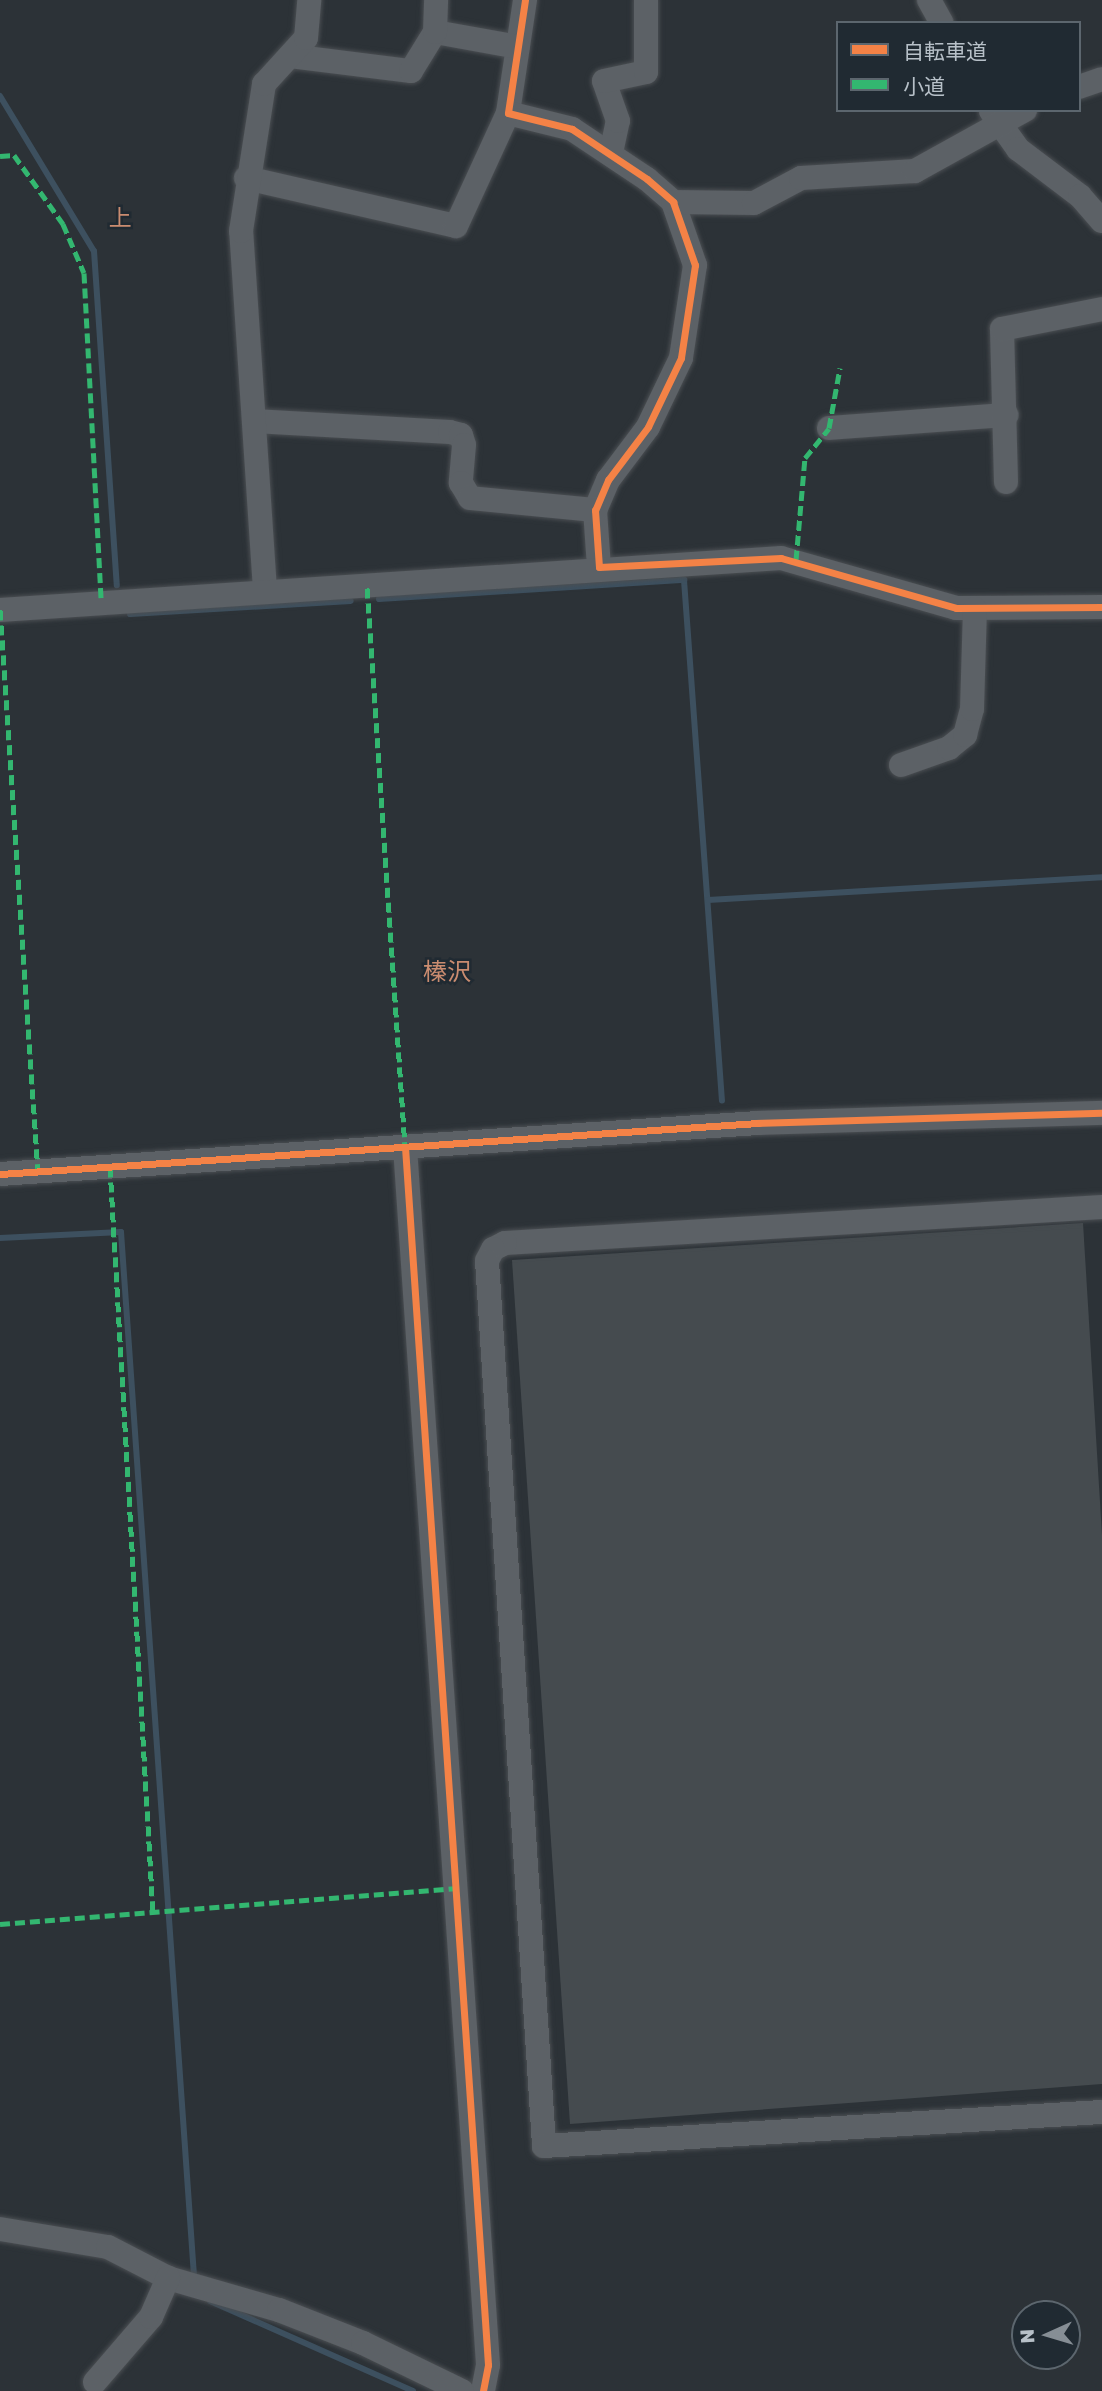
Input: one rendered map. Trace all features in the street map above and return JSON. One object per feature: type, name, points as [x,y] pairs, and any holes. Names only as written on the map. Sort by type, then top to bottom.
[{"type":"street","points":[[265,590],[241,231],[246,178],[264,85],[306,38],[309,0]]},
{"type":"street","points":[[290,56],[411,71],[435,32],[436,0]]},
{"type":"street","points":[[246,178],[456,226],[508,113],[525,0]]},
{"type":"street","points":[[611,153],[618,121],[604,81],[646,72],[646,0]]},
{"type":"street","points":[[435,32],[518,47]]},
{"type":"street","points":[[1081,86],[1102,79]]},
{"type":"street","points":[[673,202],[754,203],[801,178],[915,171],[995,117],[1016,112]]},
{"type":"street","points":[[508,113],[572,130],[611,153],[673,202],[695,265],[681,358],[648,427],[608,480],[595,510],[598,567]]},
{"type":"street","points":[[995,117],[1018,149],[1080,196],[1102,221]]},
{"type":"street","points":[[1006,482],[1007,415],[1002,329],[1102,309]]},
{"type":"street","points":[[829,428],[1007,415]]},
{"type":"street","points":[[254,422],[450,432],[461,435],[464,445],[461,483],[470,498],[595,510]]},
{"type":"street","points":[[0,610],[265,590],[367,588],[598,567],[781,558],[937,603],[975,609],[1102,607]]},
{"type":"street","points":[[901,765],[949,748],[965,734],[972,709],[975,609]]},
{"type":"street","points":[[0,1174],[758,1124],[1102,1113]]},
{"type":"street","points":[[405,1147],[488,2365],[483,2391]]},
{"type":"street","points":[[1102,1208],[505,1243],[493,1248],[486,1261],[544,2146],[1102,2112]]},
{"type":"street","points":[[0,2229],[108,2247],[168,2278],[279,2310],[462,2391]]},
{"type":"street","points":[[94,2382],[151,2317],[168,2278]]},
{"type":"building","points":[[1083,1223],[1102,1535],[1102,2084],[570,2124],[512,1260]]},
{"type":"waterway","points":[[0,96],[94,251],[117,585]]},
{"type":"waterway","points":[[379,599],[684,580],[722,1101]]},
{"type":"waterway","points":[[130,614],[351,601]]},
{"type":"waterway","points":[[708,900],[1102,877]]},
{"type":"waterway","points":[[0,1238],[121,1232],[194,2277]]},
{"type":"waterway","points":[[210,2301],[413,2391]]},
{"type":"marked path","points":[[0,156],[14,155],[63,224],[84,273],[101,602]]},
{"type":"marked path","points":[[796,560],[805,458],[829,428],[840,368]]},
{"type":"marked path","points":[[367,588],[405,1147]]},
{"type":"marked path","points":[[0,610],[38,1172]]},
{"type":"marked path","points":[[110,1167],[153,1912]]},
{"type":"marked path","points":[[0,1924],[455,1888]]},
{"type":"cycle path","points":[[525,0],[508,113],[572,129],[647,179],[673,202],[695,265],[681,358],[648,427],[608,480],[595,510],[599,567],[781,558],[956,608],[1102,607]]},
{"type":"cycle path","points":[[0,1174],[758,1123],[1102,1113]]},
{"type":"cycle path","points":[[405,1147],[488,2365],[483,2391]]},
{"type":"district","name":"上","points":[[120,217]]},
{"type":"district","name":"榛沢","points":[[447,971]]}]
